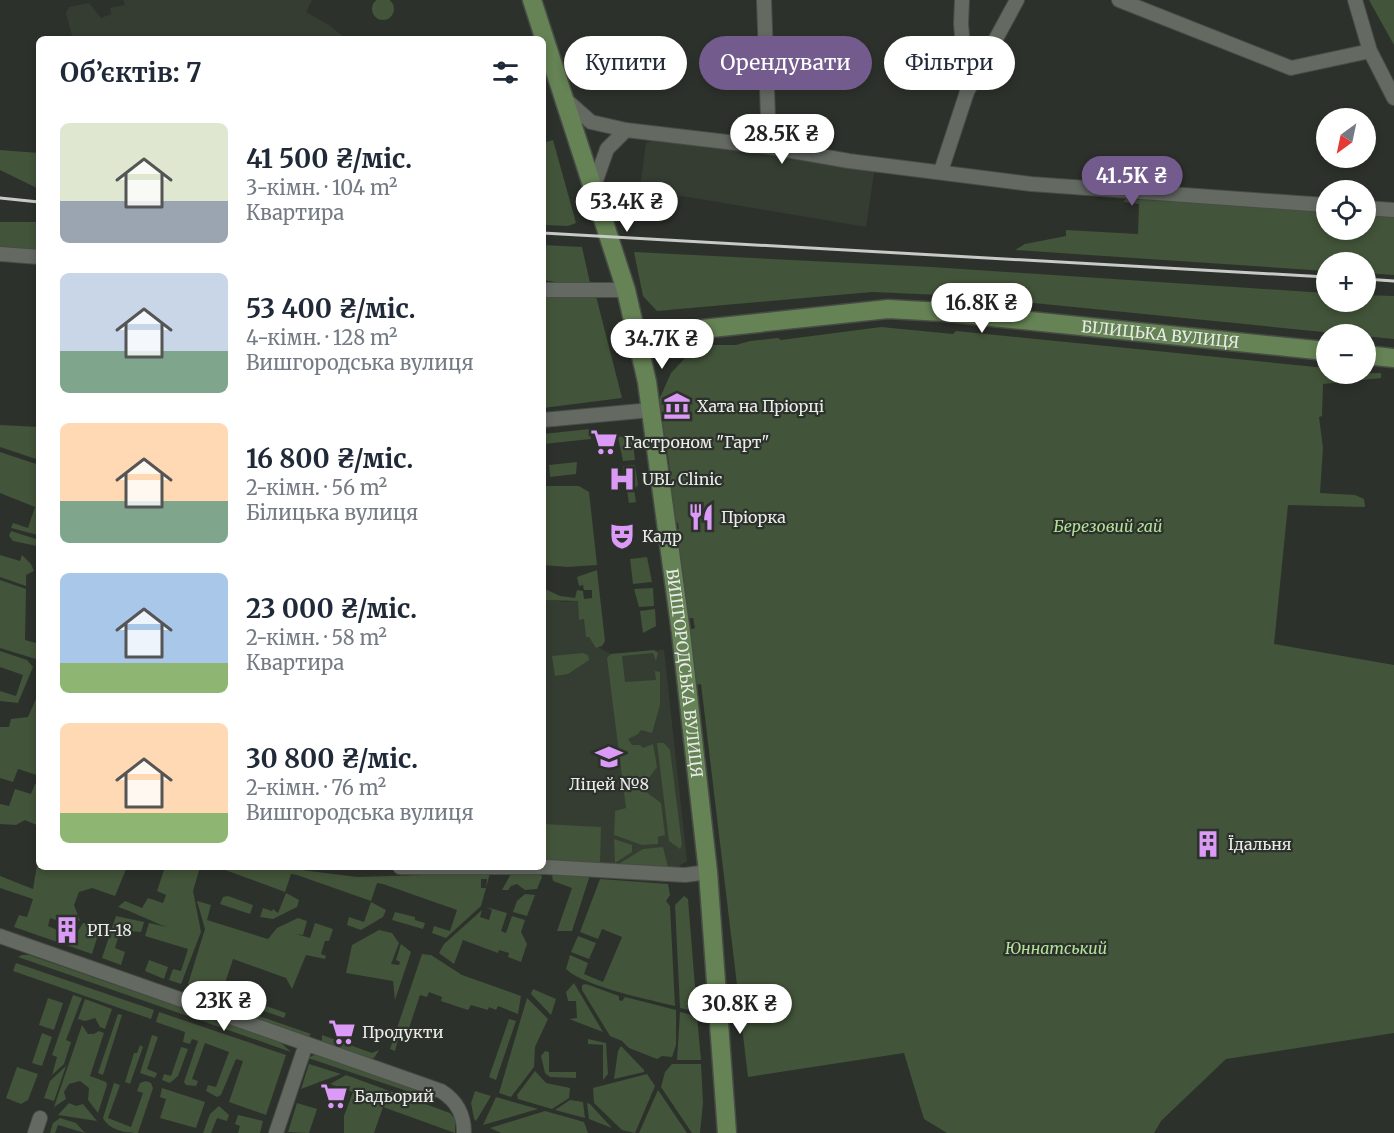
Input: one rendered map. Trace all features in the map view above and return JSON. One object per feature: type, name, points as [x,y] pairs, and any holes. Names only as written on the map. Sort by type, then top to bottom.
[{"type":"main road","name":"ВИШГОРОДСЬКА ВУЛИЦЯ","points":[[532,0],[544,36]]},
{"type":"main road","name":"ВИШГОРОДСЬКА ВУЛИЦЯ","points":[[546,43],[626,290],[651,410],[708,873],[727,1133]]},
{"type":"main road","name":"БІЛИЦЬКА ВУЛИЦЯ","points":[[637,336],[888,309],[943,312],[1316,350]]},
{"type":"main road","points":[[1376,357],[1394,358]]},
{"type":"street","points":[[764,0],[769,147]]},
{"type":"street","points":[[962,0],[961,24],[967,92]]},
{"type":"street","points":[[941,171],[967,92],[1017,0]]},
{"type":"street","points":[[1119,0],[1291,68],[1370,51]]},
{"type":"street","points":[[1355,0],[1370,51],[1394,98]]},
{"type":"street","points":[[564,98],[591,122],[626,130],[769,147],[849,161],[1030,184],[1316,204]]},
{"type":"street","points":[[594,186],[607,149],[626,130]]},
{"type":"street","points":[[1376,209],[1394,210]]},
{"type":"street","points":[[0,254],[36,257]]},
{"type":"street","points":[[546,290],[626,290]]},
{"type":"street","points":[[546,420],[651,410]]},
{"type":"street","points":[[546,867],[685,875],[708,873]]},
{"type":"street","points":[[0,936],[441,1091],[453,1099],[461,1112],[464,1133]]},
{"type":"street","points":[[276,1133],[306,1044]]},
{"type":"street","points":[[35,1133],[40,1118]]},
{"type":"shaded area","points":[[123,0],[312,0],[306,12],[329,25],[342,36],[72,36],[66,13],[69,7],[89,3],[101,18],[111,14],[110,8],[125,5]]},
{"type":"shaded area","points":[[662,137],[875,166],[866,227],[682,196],[639,196],[646,143]]},
{"type":"shaded area","name":"Ліцей №8","points":[[593,598],[598,647],[611,654],[664,650],[687,861],[673,870],[546,859],[546,599],[566,602]]},
{"type":"green space","points":[[387,-1],[393,5],[391,17],[383,20],[375,17],[372,9],[375,1]]},
{"type":"green space","points":[[1369,0],[1394,0],[1394,45]]},
{"type":"green space","points":[[553,140],[576,223],[568,226],[546,225],[546,142]]},
{"type":"green space","points":[[0,150],[36,153],[36,188],[0,170]]},
{"type":"green space","points":[[1125,199],[1316,209],[1316,240],[1376,240],[1376,212],[1394,213],[1394,275],[1376,274],[1376,252],[1316,252],[1316,270],[1015,250],[1025,244],[1066,236],[1066,230],[1138,234],[1139,204],[1124,202]]},
{"type":"green space","points":[[0,222],[36,222],[36,253],[0,250]]},
{"type":"green space","points":[[546,245],[582,247],[590,283],[574,285],[546,280]]},
{"type":"green space","points":[[634,252],[932,267],[1316,292],[1316,312],[1376,312],[1376,295],[1394,296],[1394,339],[1376,337],[1376,324],[1316,324],[1316,331],[963,296],[872,292],[657,311],[643,296]]},
{"type":"green space","points":[[546,294],[596,296],[622,398],[546,408]]},
{"type":"green space","points":[[881,327],[953,334],[956,331],[1316,367],[1316,384],[1323,384],[1322,416],[1319,417],[1323,448],[1320,493],[1355,495],[1364,499],[1365,507],[1288,505],[1274,644],[1394,665],[1394,1033],[1226,1059],[1161,1121],[1154,1133],[947,1133],[924,1119],[904,1053],[748,1077],[701,684],[694,685],[686,631],[695,628],[693,618],[685,618],[675,529],[679,529],[678,523],[675,522],[669,462],[659,400],[671,373],[687,356],[702,347],[736,345],[778,338],[781,340]]},
{"type":"green space","points":[[1376,373],[1381,373],[1381,378],[1376,379]]},
{"type":"green space","points":[[0,425],[36,427],[36,459],[0,447]]},
{"type":"green space","points":[[590,429],[591,439],[546,444],[546,434]]},
{"type":"green space","points":[[632,435],[635,460],[623,461],[618,437]]},
{"type":"green space","points":[[0,452],[36,464],[36,534],[11,528],[13,523],[28,528],[35,507],[0,493]]},
{"type":"green space","points":[[577,462],[576,474],[550,477],[549,465]]},
{"type":"green space","points":[[635,465],[638,485],[634,489],[636,502],[629,503],[623,466]]},
{"type":"green space","points":[[546,486],[579,486],[589,492],[597,565],[567,567],[546,565]]},
{"type":"green space","points":[[11,531],[36,539],[36,546],[13,541],[9,536]]},
{"type":"green space","points":[[0,555],[20,561],[22,555],[31,564],[34,571],[26,575],[26,586],[0,577]]},
{"type":"green space","points":[[647,557],[652,582],[633,584],[630,559]]},
{"type":"green space","points":[[597,570],[605,641],[602,646],[596,648],[589,637],[586,637],[584,619],[579,620],[578,601],[546,600],[546,589],[560,596],[575,598],[577,590],[583,591],[584,599],[592,598],[592,590],[584,590],[583,585],[579,586],[577,577]]},
{"type":"green space","points":[[0,580],[26,589],[25,640],[36,643],[36,659],[0,648]]},
{"type":"green space","points":[[653,588],[654,606],[639,607],[634,589]]},
{"type":"green space","points":[[655,609],[656,626],[643,633],[640,611]]},
{"type":"green space","points":[[654,650],[658,653],[656,661],[653,653],[622,656],[625,682],[656,680],[655,671],[660,672],[660,705],[652,733],[641,730],[628,739],[632,745],[640,745],[643,748],[653,744],[657,767],[641,788],[661,803],[665,835],[658,837],[658,844],[642,845],[614,835],[615,811],[626,808],[607,658],[611,654]]},
{"type":"green space","points":[[0,651],[27,660],[33,667],[18,703],[0,701],[0,691],[16,696],[23,675],[0,667]]},
{"type":"green space","points":[[583,653],[588,655],[589,660],[568,674],[555,676],[552,656]]},
{"type":"green space","points":[[36,699],[36,775],[18,769],[13,782],[0,778],[0,727],[9,727],[11,719],[28,717]]},
{"type":"green space","points":[[657,743],[664,743],[670,750],[682,845],[680,849],[669,841]]},
{"type":"green space","points":[[36,784],[36,825],[25,820],[16,825],[0,824],[0,804],[9,806],[15,789],[31,794]]},
{"type":"green space","points":[[546,824],[601,827],[599,864],[546,862]]},
{"type":"green space","points":[[614,839],[632,845],[632,852],[615,863]]},
{"type":"green space","points":[[663,847],[668,867],[617,865],[643,849]]},
{"type":"green space","points":[[36,870],[126,870],[115,896],[92,888],[79,892],[74,905],[80,921],[71,918],[68,924],[50,918],[48,926],[74,937],[83,923],[95,925],[98,935],[92,954],[14,927],[19,915],[27,917],[33,899],[0,888],[0,876],[33,889]]},
{"type":"green space","points":[[164,870],[199,870],[193,891],[201,932],[181,984],[169,980],[173,969],[181,971],[188,949],[145,936],[149,923],[167,927],[118,907],[125,901],[142,908],[148,898],[163,903],[166,895],[157,891]]},
{"type":"green space","points":[[225,870],[302,870],[357,877],[490,873],[486,888],[481,906],[446,938],[432,933],[434,926],[450,931],[457,910],[383,884],[377,883],[371,901],[291,874],[285,892]],"holes":[[[481,879],[487,879],[486,888],[481,888]]]},
{"type":"green space","points":[[512,872],[540,873],[542,877],[537,889],[525,890],[517,884],[508,890],[502,890]]},
{"type":"green space","points":[[555,873],[589,878],[572,931],[557,931],[572,888],[553,881],[552,876]]},
{"type":"green space","points":[[600,879],[668,884],[670,895],[666,901],[670,906],[675,1006],[601,987],[566,969],[570,955],[588,963],[584,974],[603,982],[622,937],[602,929],[598,939],[580,932]]},
{"type":"green space","points":[[286,893],[299,900],[297,907],[273,919],[260,917],[263,908],[272,911],[273,909],[278,913]]},
{"type":"green space","points":[[525,894],[535,895],[527,916],[513,912],[517,901]]},
{"type":"green space","points":[[228,896],[253,905],[250,914],[220,904],[223,897]]},
{"type":"green space","points":[[684,896],[688,899],[697,1012],[680,1008],[675,905]]},
{"type":"green space","points":[[197,901],[211,905],[207,920],[268,939],[277,928],[298,918],[307,921],[303,935],[296,934],[310,938],[315,923],[333,929],[329,941],[325,941],[321,954],[326,956],[325,959],[306,955],[292,989],[286,978],[233,959],[221,995],[188,984],[205,929]]},
{"type":"green space","points":[[371,902],[386,910],[383,917],[361,930],[347,925],[349,917],[364,922]]},
{"type":"green space","points":[[486,907],[507,913],[501,931],[506,933],[512,916],[525,920],[521,932],[527,944],[521,962],[508,957],[509,953],[499,950],[498,953],[463,940],[454,964],[439,953],[444,944],[482,910],[480,917],[489,920],[492,910]]},
{"type":"green space","points":[[395,912],[415,917],[415,920],[425,923],[423,929],[392,920]]},
{"type":"green space","points":[[116,916],[144,922],[141,932],[121,928],[115,948],[125,952],[121,965],[102,958]]},
{"type":"green space","points":[[379,930],[392,933],[399,943],[391,964],[399,965],[400,962],[396,960],[401,944],[411,952],[395,1000],[393,981],[346,973],[352,945]]},
{"type":"green space","points":[[578,936],[596,943],[589,959],[571,952]]},
{"type":"green space","points":[[422,954],[431,955],[462,975],[521,996],[518,1014],[498,1006],[496,1010],[489,1007],[488,1010],[471,1005],[468,1010],[441,1001],[442,997],[429,992],[427,997],[420,995],[407,1034],[400,1032],[395,1051],[390,1049]]},
{"type":"green space","points":[[29,955],[280,1042],[291,1052],[18,957]]},
{"type":"green space","points":[[149,960],[168,967],[164,979],[145,971]]},
{"type":"green space","points":[[16,963],[154,1010],[151,1019],[13,971]]},
{"type":"green space","points":[[574,983],[603,1032],[569,1019],[577,1018],[576,1001],[568,1001],[566,992]]},
{"type":"green space","points":[[586,984],[619,996],[619,1000],[622,1001],[625,997],[676,1010],[676,1045],[672,1057],[662,1056],[657,1059],[629,1048],[622,1041],[610,1036],[582,990],[582,985]]},
{"type":"green space","points":[[533,989],[556,999],[551,1015],[531,994]]},
{"type":"green space","points":[[184,990],[311,1034],[308,1037],[183,994]]},
{"type":"green space","points":[[226,992],[286,1013],[284,1018],[224,997]]},
{"type":"green space","points":[[73,995],[82,998],[66,1040],[71,1042],[64,1064],[52,1075],[57,1057],[52,1055]]},
{"type":"green space","points":[[48,998],[63,1003],[54,1030],[39,1025]]},
{"type":"green space","points":[[527,998],[548,1019],[535,1047],[534,1067],[511,1097],[499,1093]]},
{"type":"green space","points":[[85,999],[112,1009],[105,1029],[100,1027],[95,1018],[85,1021],[78,1019]]},
{"type":"green space","points":[[159,1012],[286,1055],[266,1115],[229,1102],[243,1061],[236,1059],[221,1095],[217,1097],[206,1091],[208,1085],[216,1087],[229,1052],[205,1043],[192,1079],[198,1081],[196,1086],[186,1085],[184,1082],[198,1041],[192,1039],[190,1044],[183,1042],[185,1032],[156,1022]]},
{"type":"green space","points":[[680,1012],[697,1016],[701,1060],[677,1060]]},
{"type":"green space","points":[[118,1014],[122,1015],[103,1075],[98,1073]]},
{"type":"green space","points":[[509,1019],[516,1021],[496,1080],[489,1077]]},
{"type":"green space","points":[[82,1025],[88,1034],[99,1031],[104,1033],[90,1076],[106,1082],[107,1085],[98,1113],[88,1100],[89,1088],[80,1081],[69,1084],[64,1092],[66,1099],[54,1107]]},
{"type":"green space","points":[[42,1033],[52,1037],[42,1066],[32,1063]]},
{"type":"green space","points":[[152,1035],[158,1037],[147,1069],[157,1073],[155,1078],[140,1073]]},
{"type":"green space","points":[[322,1035],[372,1053],[379,1050],[374,1058],[366,1058],[322,1043]]},
{"type":"green space","points":[[588,1039],[606,1043],[608,1074],[603,1080],[603,1045],[588,1044]]},
{"type":"green space","points":[[140,1045],[143,1047],[130,1084],[125,1082],[134,1053],[137,1053]]},
{"type":"green space","points":[[621,1046],[644,1072],[614,1079],[618,1051]]},
{"type":"green space","points":[[181,1047],[188,1049],[178,1076],[170,1083],[162,1080],[164,1074],[171,1076]]},
{"type":"green space","points":[[545,1051],[549,1052],[549,1072],[576,1072],[576,1078],[550,1077],[545,1073],[541,1056]]},
{"type":"green space","points":[[314,1055],[324,1056],[424,1092],[428,1098],[308,1058]]},
{"type":"green space","points":[[309,1064],[341,1074],[301,1089]]},
{"type":"green space","points":[[672,1064],[701,1064],[703,1103],[700,1133],[692,1133],[661,1087],[665,1072]]},
{"type":"green space","points":[[66,1066],[54,1101],[44,1098],[50,1081]]},
{"type":"green space","points":[[17,1067],[38,1074],[28,1100],[21,1104],[6,1098]]},
{"type":"green space","points":[[535,1071],[546,1083],[570,1088],[569,1098],[552,1109],[518,1099],[517,1095]]},
{"type":"green space","points":[[647,1074],[655,1086],[635,1133],[622,1130],[594,1103],[593,1088]]},
{"type":"green space","points":[[346,1075],[450,1113],[455,1119],[455,1133],[383,1107],[374,1133],[344,1133],[344,1116],[353,1092],[330,1084]]},
{"type":"green space","points":[[146,1081],[151,1083],[153,1088],[138,1133],[123,1131],[109,1125],[103,1118],[114,1083],[120,1085],[108,1118],[131,1127],[143,1093],[137,1091],[140,1083]]},
{"type":"green space","points":[[162,1088],[205,1102],[196,1128],[160,1118],[166,1099],[160,1097]]},
{"type":"green space","points":[[658,1090],[687,1133],[639,1133]]},
{"type":"green space","points":[[475,1091],[491,1096],[476,1121],[471,1103]]},
{"type":"green space","points":[[496,1097],[538,1109],[483,1125]]},
{"type":"green space","points":[[570,1100],[583,1102],[585,1118],[555,1110]]},
{"type":"green space","points":[[69,1103],[76,1106],[83,1104],[97,1121],[58,1115]]},
{"type":"green space","points":[[297,1103],[317,1109],[309,1133],[288,1132]]},
{"type":"green space","points":[[587,1103],[590,1104],[612,1128],[589,1119]]},
{"type":"green space","points":[[219,1106],[229,1115],[227,1121],[217,1118],[211,1133],[203,1133],[210,1114]]},
{"type":"green space","points":[[545,1111],[584,1122],[588,1133],[501,1133],[490,1128]]},
{"type":"green space","points":[[238,1115],[263,1121],[260,1133],[238,1133],[240,1126],[235,1124]]},
{"type":"green space","points":[[60,1118],[76,1123],[85,1133],[58,1125],[55,1133],[50,1133],[53,1123]]},
{"type":"railway","points":[[0,198],[36,202]]},
{"type":"railway","points":[[546,233],[1316,276]]},
{"type":"railway","points":[[1376,280],[1394,281]]},
{"type":"place","name":"Хата на Пріорці","points":[[677,406]]},
{"type":"place","name":"Гастроном \"Гарт\"","points":[[604,442]]},
{"type":"place","name":"UBL Clinic","points":[[622,479]]},
{"type":"place","name":"Пріорка","points":[[701,517]]},
{"type":"place","name":"Кадр","points":[[622,536]]},
{"type":"place","name":"Ліцей №8","points":[[609,757]]},
{"type":"place","name":"Їдальня","points":[[1208,844]]},
{"type":"place","name":"РП-18","points":[[67,930]]},
{"type":"place","name":"Продукти","points":[[342,1032]]},
{"type":"place","name":"Бадьорий","points":[[334,1096]]},
{"type":"park label","name":"Березовий гай","points":[[1108,526]]},
{"type":"park label","name":"Юннатський","points":[[1056,948]]}]
